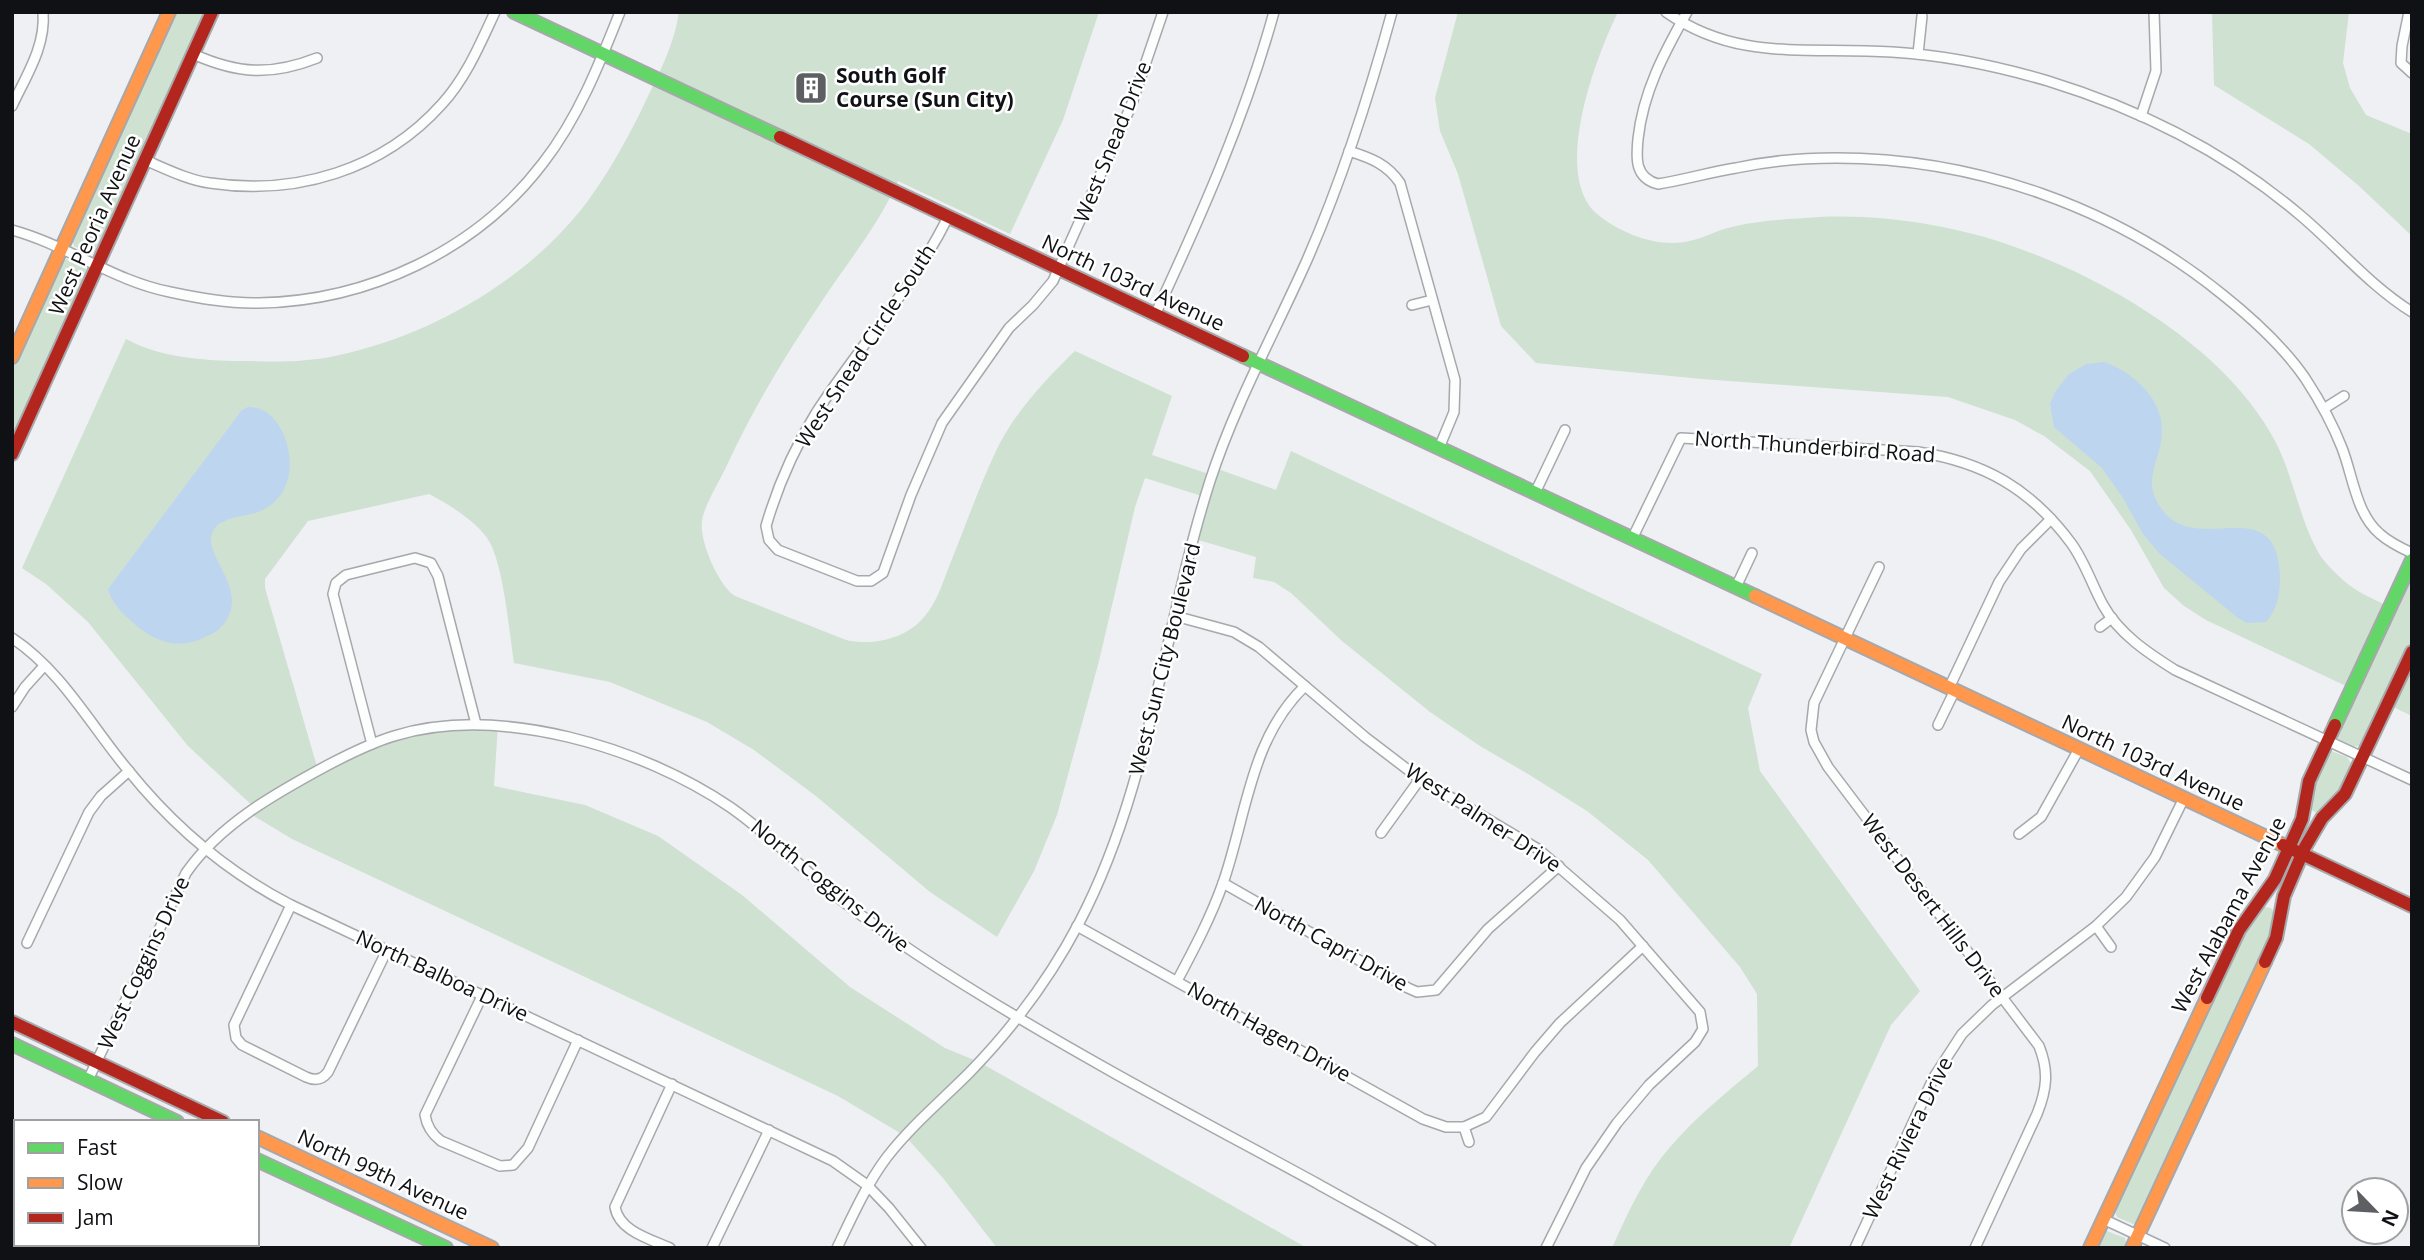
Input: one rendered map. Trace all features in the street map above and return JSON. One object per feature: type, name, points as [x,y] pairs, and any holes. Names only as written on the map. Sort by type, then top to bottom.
[{"type":"street","points":[[12,106],[40,44],[44,26],[43,12]]},
{"type":"street","name":"West Peoria Avenue","points":[[12,356],[169,12]]},
{"type":"street","name":"West Peoria Avenue","points":[[12,454],[212,12]]},
{"type":"street","points":[[145,160],[209,183],[265,188],[323,178],[368,160],[400,141],[442,104],[472,60],[495,12]]},
{"type":"street","name":"North 103rd Avenue","points":[[514,12],[2412,906]]},
{"type":"street","points":[[12,230],[167,292],[212,300],[256,304],[341,293],[401,273],[464,238],[504,206],[527,182],[562,136],[603,54],[620,12]]},
{"type":"street","name":"West Snead Drive","points":[[818,566],[863,582],[871,581],[883,573],[915,483],[942,423],[1009,328],[1043,294],[1059,269],[1131,106],[1163,12]]},
{"type":"street","points":[[1155,314],[1206,205],[1233,139],[1274,12]]},
{"type":"street","name":"West Sun City Boulevard","points":[[837,1248],[867,1185],[916,1123],[970,1072],[1017,1017],[1053,969],[1098,887],[1128,807],[1209,484],[1231,424],[1309,256],[1349,151],[1392,12]]},
{"type":"street","points":[[1666,12],[1681,23],[1715,38],[1759,49],[1919,54],[1988,65],[2093,96],[2210,150],[2299,214],[2383,291],[2412,312]]},
{"type":"street","points":[[1687,12],[1657,69],[1642,110],[1637,151],[1638,167],[1644,178],[1650,182],[1664,183],[1759,163],[1865,159],[1961,171],[2051,197],[2098,216],[2135,236],[2214,287],[2275,342],[2302,374],[2325,408],[2368,519],[2380,534],[2412,553]]},
{"type":"street","points":[[2141,116],[2156,71],[2154,12]]},
{"type":"street","points":[[2409,12],[2402,46],[2402,64],[2412,72]]},
{"type":"street","points":[[1919,54],[1922,16]]},
{"type":"street","points":[[193,54],[220,66],[246,71],[278,70],[317,58]]},
{"type":"street","points":[[1349,151],[1391,170],[1399,183],[1455,380],[1454,412],[1439,448]]},
{"type":"street","name":"West Snead Circle South","points":[[818,566],[778,550],[769,540],[766,526],[773,505],[805,432],[926,258],[948,217]]},
{"type":"street","points":[[1412,305],[1432,300]]},
{"type":"street","points":[[2325,408],[2344,396]]},
{"type":"street","points":[[1535,493],[1565,430]]},
{"type":"street","name":"North Thunderbird Road","points":[[1632,539],[1681,438],[1918,452],[1950,457],[2006,481],[2027,497],[2072,544],[2112,618],[2135,642],[2175,670],[2412,780]]},
{"type":"street","points":[[1938,725],[1999,582],[2021,549],[2051,520]]},
{"type":"street","points":[[1736,587],[1752,553]]},
{"type":"street","points":[[372,744],[333,594],[336,583],[346,575],[415,558],[431,563],[438,576],[476,724]]},
{"type":"street","name":"West Alabama Avenue","points":[[2090,1248],[2246,916],[2271,887],[2302,819],[2309,781],[2412,560]]},
{"type":"street","name":"West Desert Hills Drive","points":[[1879,566],[1814,703],[1811,730],[1814,742],[1828,767],[2039,1046],[2046,1069],[2047,1080],[2037,1114],[1975,1248]]},
{"type":"street","name":"West Palmer Drive","points":[[1175,616],[1234,632],[1259,647],[1365,737],[1420,779],[1538,849],[1620,920],[1700,1012],[1703,1029],[1695,1042],[1649,1085],[1617,1123],[1586,1168],[1546,1248]]},
{"type":"street","points":[[2100,628],[2112,618]]},
{"type":"street","name":"North Balboa Drive","points":[[12,638],[77,700],[129,771],[204,848],[245,880],[291,905],[833,1161],[867,1185],[921,1248]]},
{"type":"street","name":"West Alabama Avenue","points":[[2132,1248],[2274,944],[2283,897],[2320,820],[2344,794],[2412,652]]},
{"type":"street","points":[[12,708],[25,687],[44,666]]},
{"type":"street","points":[[1177,981],[1206,925],[1223,883],[1263,745],[1284,710],[1305,686]]},
{"type":"street","name":"North Coggins Drive","points":[[204,848],[234,822],[303,779],[372,744],[419,730],[476,724],[525,729],[595,744],[646,764],[700,790],[748,820],[827,888],[896,942],[1017,1017],[1431,1248]]},
{"type":"street","points":[[2019,834],[2041,817],[2051,803],[2079,749]]},
{"type":"street","points":[[27,943],[89,812],[101,796],[129,771]]},
{"type":"street","points":[[1381,833],[1420,779]]},
{"type":"street","name":"West Riviera Drive","points":[[1855,1248],[1934,1077],[1962,1034],[2003,996],[2096,926],[2126,897],[2155,857],[2184,799]]},
{"type":"street","name":"West Coggins Drive","points":[[88,1080],[174,896],[204,848]]},
{"type":"street","name":"North Capri Drive","points":[[1223,883],[1408,988],[1417,992],[1428,992],[1442,983],[1503,915],[1559,866]]},
{"type":"street","points":[[291,905],[234,1025],[236,1038],[242,1045],[313,1080],[325,1076],[334,1063],[387,950]]},
{"type":"street","name":"North Hagen Drive","points":[[1077,926],[1433,1124],[1464,1127]]},
{"type":"street","points":[[2096,926],[2111,947]]},
{"type":"street","points":[[1469,1142],[1464,1127],[1486,1117],[1560,1023],[1643,946]]},
{"type":"street","points":[[482,996],[425,1115],[426,1123],[440,1141],[507,1167],[521,1158],[578,1040]]},
{"type":"street","points":[[12,1022],[219,1120]]},
{"type":"street","points":[[12,1044],[173,1120]]},
{"type":"street","points":[[670,1248],[624,1226],[617,1216],[615,1206],[672,1084]]},
{"type":"street","points":[[712,1248],[769,1130]]},
{"type":"street","name":"North 99th Avenue","points":[[259,1139],[492,1248]]},
{"type":"street","name":"North 99th Avenue","points":[[259,1161],[446,1248]]},
{"type":"street","points":[[2103,1219],[2165,1248]]},
{"type":"green space","points":[[175,12],[207,12],[98,252],[89,254],[74,246],[72,239]]},
{"type":"green space","name":"South Golf Course (Sun City)","points":[[679,12],[1099,12],[1063,120],[1010,234],[898,181],[873,227],[785,358],[738,441],[703,515],[702,530],[711,562],[723,583],[735,596],[856,642],[899,636],[917,625],[929,611],[939,592],[1003,437],[1031,398],[1075,351],[1172,396],[1152,455],[1212,475],[1215,468],[1276,490],[1291,451],[1762,674],[1748,708],[1760,771],[1920,991],[1891,1025],[1789,1248],[1612,1248],[1638,1194],[1662,1157],[1702,1114],[1758,1066],[1757,994],[1740,967],[1648,860],[1587,811],[1430,712],[1342,641],[1291,593],[1274,582],[1253,578],[1256,557],[1195,539],[1205,497],[1145,478],[1135,507],[1099,661],[1057,815],[1034,871],[997,937],[930,892],[816,796],[754,750],[707,722],[610,682],[514,663],[499,567],[489,541],[470,521],[429,494],[308,521],[265,579],[265,588],[318,770],[395,735],[498,725],[494,786],[585,805],[658,836],[742,895],[850,987],[945,1048],[979,1062],[1307,1248],[997,1248],[943,1178],[905,1136],[838,1096],[292,839],[249,813],[255,808],[188,746],[88,622],[46,584],[22,568],[126,339],[155,351],[203,359],[314,359],[335,356],[404,336],[470,304],[530,261],[557,237],[590,198],[621,149],[653,87],[669,50]]},
{"type":"green space","points":[[1458,12],[1618,12],[1599,57],[1582,115],[1578,172],[1584,196],[1597,214],[1627,233],[1674,243],[1692,241],[1723,229],[1757,222],[1819,217],[1897,220],[1949,228],[2023,250],[2094,281],[2130,301],[2198,349],[2228,377],[2253,407],[2274,439],[2310,537],[2322,558],[2348,585],[2385,605],[2346,686],[2206,620],[2184,606],[2164,588],[2131,530],[2090,471],[2044,436],[2015,420],[1948,397],[1702,379],[1536,363],[1501,326],[1458,174],[1440,131],[1435,98]]},
{"type":"green space","points":[[2212,12],[2349,12],[2343,63],[2350,88],[2366,115],[2412,134],[2412,236],[2309,144],[2214,85]]},
{"type":"green space","points":[[66,259],[85,266],[88,274],[12,441],[12,369],[61,264]]},
{"type":"green space","points":[[2412,572],[2412,641],[2362,745],[2353,747],[2339,740],[2337,736]]},
{"type":"green space","points":[[2412,652],[2412,716],[2387,704]]},
{"type":"green space","points":[[2331,751],[2347,757],[2352,765],[2335,800],[2317,813],[2311,810],[2311,788],[2327,753]]},
{"type":"green space","points":[[2264,907],[2271,908],[2274,914],[2273,934],[2139,1222],[2133,1224],[2117,1217],[2114,1209],[2245,925]]},
{"type":"green space","points":[[2107,1231],[2125,1238],[2127,1248],[2095,1248],[2102,1233]]},
{"type":"water","points":[[2104,362],[2134,379],[2144,388],[2157,408],[2162,431],[2152,480],[2156,501],[2164,512],[2179,524],[2197,528],[2252,530],[2266,536],[2276,551],[2279,590],[2275,607],[2266,622],[2247,623],[2238,618],[2160,554],[2143,534],[2102,468],[2054,427],[2050,404],[2055,392],[2069,374],[2086,364]]},
{"type":"water","points":[[248,407],[259,408],[268,413],[281,429],[289,454],[288,478],[284,489],[268,507],[226,520],[213,531],[213,550],[232,598],[230,612],[223,625],[195,641],[164,642],[146,633],[126,616],[114,602],[108,589],[242,410]]},
{"type":"traffic: fast","points":[[514,12],[780,137]]},
{"type":"traffic: fast","points":[[1243,356],[1755,596]]},
{"type":"traffic: fast","points":[[2335,725],[2412,560]]},
{"type":"traffic: fast","points":[[12,1044],[173,1120]]},
{"type":"traffic: fast","points":[[259,1161],[446,1248]]},
{"type":"traffic: slow","points":[[12,357],[169,12]]},
{"type":"traffic: slow","points":[[1755,596],[2283,845]]},
{"type":"traffic: slow","points":[[2132,1248],[2265,962]]},
{"type":"traffic: slow","points":[[2090,1248],[2207,998]]},
{"type":"traffic: slow","points":[[259,1138],[492,1248]]},
{"type":"traffic: jam","points":[[12,454],[212,12]]},
{"type":"traffic: jam","points":[[780,137],[1243,356]]},
{"type":"traffic: jam","points":[[2265,962],[2276,938],[2284,896],[2305,847],[2322,818],[2345,794],[2412,652]]},
{"type":"traffic: jam","points":[[2207,998],[2239,930],[2275,879],[2302,819],[2309,781],[2335,725]]},
{"type":"traffic: jam","points":[[2283,845],[2412,906]]},
{"type":"traffic: jam","points":[[12,1022],[219,1120]]},
{"type":"place","name":"South Golf Course (Sun City)","points":[[811,88]]}]
